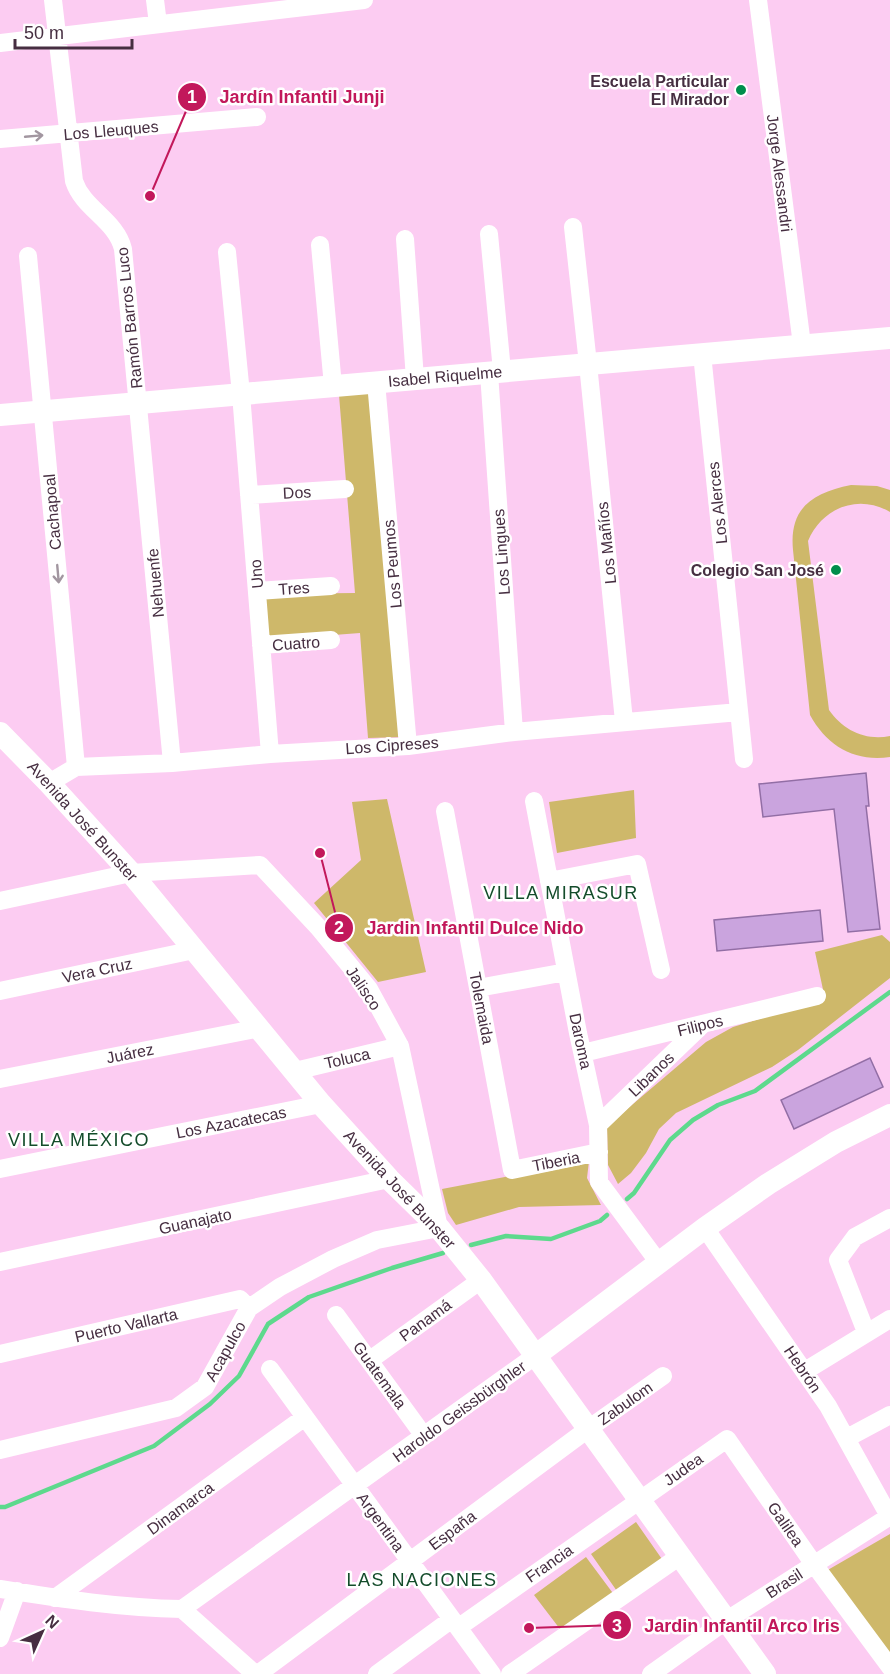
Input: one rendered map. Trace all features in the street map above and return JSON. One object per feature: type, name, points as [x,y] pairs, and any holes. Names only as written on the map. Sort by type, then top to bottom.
[{"type":"street","name":"Ramón Barros Luco","points":[[53,0],[74,181],[77,191],[115,230],[120,239],[139,403]]},
{"type":"street","points":[[155,0],[159,24]]},
{"type":"street","points":[[0,42],[364,0]]},
{"type":"street","name":"Jorge Alessandri","points":[[758,0],[802,345]]},
{"type":"street","name":"Los Lleuques","points":[[0,139],[257,117]]},
{"type":"street","name":"Los Mañíos","points":[[573,227],[624,721]]},
{"type":"street","name":"Los Lingues","points":[[489,234],[514,732]]},
{"type":"street","points":[[405,239],[415,379]]},
{"type":"street","points":[[320,245],[333,386]]},
{"type":"street","name":"Uno","points":[[227,252],[241,394],[270,754]]},
{"type":"street","name":"Cachapoal","points":[[28,256],[76,767]]},
{"type":"street","name":"Isabel Riquelme","points":[[0,415],[890,338]]},
{"type":"street","name":"Los Alerces","points":[[702,354],[744,759]]},
{"type":"street","name":"Los Peumos","points":[[376,382],[408,746]]},
{"type":"street","name":"Nehuenfe","points":[[139,403],[172,763]]},
{"type":"street","name":"Dos","points":[[249,495],[345,489]]},
{"type":"street","name":"Tres","points":[[257,591],[331,586]]},
{"type":"street","name":"Cuatro","points":[[261,645],[331,640]]},
{"type":"street","name":"Los Cipreses","points":[[50,783],[76,767],[172,763],[270,754],[408,746],[514,732],[739,712]]},
{"type":"street","name":"Avenida José Bunster","points":[[0,733],[50,783],[131,873],[321,1104],[389,1179],[439,1228],[481,1280],[765,1674]]},
{"type":"street","name":"Daroma","points":[[534,801],[598,1125],[599,1182],[659,1263]]},
{"type":"street","name":"Tolemaida","points":[[446,812],[512,1170]]},
{"type":"street","points":[[549,881],[637,864],[661,970]]},
{"type":"street","name":"Jalisco","points":[[131,873],[260,865],[318,927],[369,989],[400,1046],[439,1228]]},
{"type":"street","points":[[0,901],[131,873]]},
{"type":"street","name":"Vera Cruz","points":[[0,991],[194,950]]},
{"type":"street","points":[[478,988],[566,972]]},
{"type":"street","name":"Filipos","points":[[583,1053],[817,996]]},
{"type":"street","name":"Libanos","points":[[598,1125],[704,1024]]},
{"type":"street","name":"Juárez","points":[[0,1079],[260,1028]]},
{"type":"street","name":"Toluca","points":[[295,1071],[400,1046]]},
{"type":"street","name":"Los Azacatecas","points":[[0,1169],[321,1104]]},
{"type":"street","name":"Haroldo Geissbürghler","points":[[183,1609],[535,1356],[705,1228],[836,1142],[890,1115]]},
{"type":"street","name":"Tiberia","points":[[512,1170],[599,1152]]},
{"type":"street","name":"Guanajato","points":[[0,1262],[389,1179]]},
{"type":"street","points":[[866,1332],[838,1260],[855,1237],[890,1218]]},
{"type":"street","name":"Acapulco","points":[[0,1450],[176,1408],[206,1387],[249,1308],[280,1287],[333,1259],[377,1240],[439,1228]]},
{"type":"street","name":"Hebrón","points":[[705,1228],[805,1371],[847,1438],[889,1516]]},
{"type":"street","name":"Panamá","points":[[369,1360],[481,1280]]},
{"type":"street","name":"Puerto Vallarta","points":[[0,1354],[240,1299],[249,1308]]},
{"type":"street","name":"Guatemala","points":[[336,1315],[424,1436]]},
{"type":"street","points":[[805,1371],[890,1319]]},
{"type":"street","name":"Argentina","points":[[270,1370],[492,1674]]},
{"type":"street","name":"Zabulom","points":[[588,1429],[663,1376]]},
{"type":"street","points":[[847,1438],[890,1415]]},
{"type":"street","name":"Dinamarca","points":[[55,1598],[305,1417]]},
{"type":"street","name":"España","points":[[257,1674],[588,1429]]},
{"type":"street","name":"Judea","points":[[639,1499],[727,1439]]},
{"type":"street","name":"Galilea","points":[[727,1439],[813,1563],[890,1667]]},
{"type":"street","name":"Francia","points":[[376,1674],[639,1499]]},
{"type":"street","name":"Brasil","points":[[651,1674],[727,1620],[889,1516]]},
{"type":"street","points":[[510,1674],[680,1556]]},
{"type":"street","points":[[0,1638],[8,1590],[140,1608],[183,1609],[257,1674]]},
{"type":"shaded area","points":[[372,392],[403,737],[368,738],[360,633],[268,640],[263,594],[355,593],[339,395]]},
{"type":"shaded area","points":[[851,485],[877,486],[890,490],[890,512],[878,506],[866,504],[842,507],[822,520],[808,541],[829,710],[841,723],[855,732],[872,737],[890,736],[890,757],[865,757],[843,750],[825,735],[810,715],[793,550],[795,523],[799,513],[814,498],[837,488]]},
{"type":"shaded area","points":[[634,790],[636,838],[557,853],[549,802]]},
{"type":"shaded area","points":[[387,799],[426,972],[378,982],[314,903],[361,860],[352,802]]},
{"type":"shaded area","points":[[882,935],[890,942],[890,978],[798,1050],[772,1067],[676,1113],[659,1129],[646,1153],[631,1173],[618,1184],[608,1165],[607,1126],[706,1042],[733,1027],[825,999],[815,952]]},
{"type":"shaded area","points":[[589,1161],[587,1178],[601,1205],[519,1207],[456,1225],[448,1213],[442,1189]]},
{"type":"shaded area","points":[[636,1522],[664,1562],[619,1594],[591,1554]]},
{"type":"shaded area","points":[[890,1534],[890,1658],[826,1571]]},
{"type":"shaded area","points":[[586,1557],[615,1596],[563,1633],[534,1595]]},
{"type":"building","points":[[866,773],[869,806],[866,806],[880,929],[848,932],[834,809],[763,817],[759,784]]},
{"type":"building","points":[[820,910],[823,941],[717,951],[714,920]]},
{"type":"building","points":[[870,1058],[883,1087],[794,1129],[781,1100]]},
{"type":"waterway","points":[[627,1199],[634,1193],[670,1140],[693,1120],[718,1105],[755,1091],[890,992]]},
{"type":"waterway","points":[[471,1245],[506,1236],[551,1239],[600,1221],[607,1215]]},
{"type":"waterway","points":[[0,1507],[5,1507],[154,1446],[210,1404],[239,1376],[268,1324],[309,1297],[443,1253]]},
{"type":"place","name":"Escuela Particular El Mirador","points":[[741,90]]},
{"type":"place","name":"Jardín Infantil Junji","points":[[150,196]]},
{"type":"place","name":"Colegio San José","points":[[836,570]]},
{"type":"place","name":"Jardin Infantil Dulce Nido","points":[[320,853]]},
{"type":"place","name":"Jardin Infantil Arco Iris","points":[[529,1628]]},
{"type":"district","name":"VILLA MIRASUR","points":[[561,893]]},
{"type":"district","name":"VILLA MÉXICO","points":[[79,1140]]},
{"type":"district","name":"LAS NACIONES","points":[[422,1580]]}]
